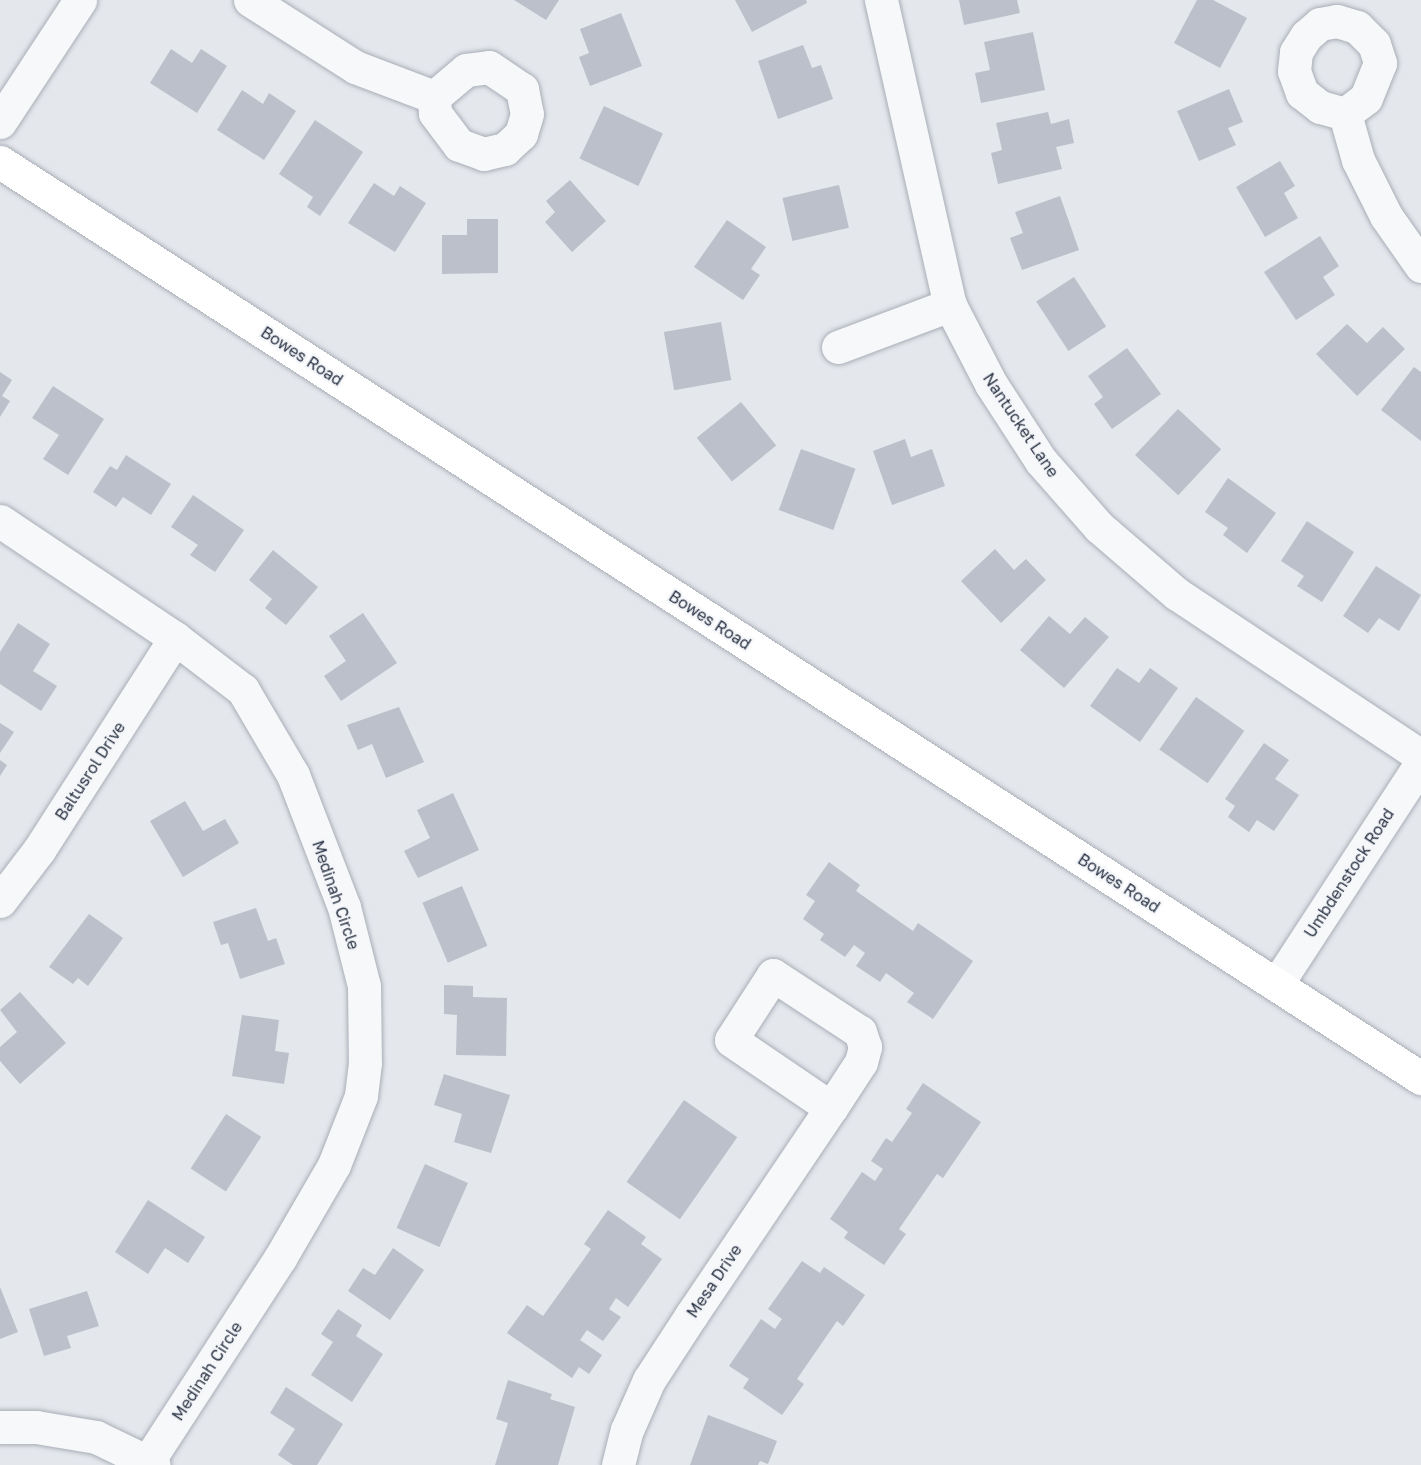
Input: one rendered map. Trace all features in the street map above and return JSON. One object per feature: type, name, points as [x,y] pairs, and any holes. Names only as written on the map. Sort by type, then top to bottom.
[{"type":"main road","name":"Bowes Road","points":[[0,162],[1421,1078]]},
{"type":"street","points":[[0,122],[80,0]]},
{"type":"street","points":[[250,0],[355,67],[434,97]]},
{"type":"street","name":"Nantucket Lane","points":[[881,0],[950,304],[992,384],[1035,451],[1099,527],[1177,594],[1421,756]]},
{"type":"street","points":[[1345,114],[1358,160],[1386,216],[1421,266]]},
{"type":"street","points":[[838,347],[950,304]]},
{"type":"street","name":"Medinah Circle","points":[[0,521],[176,638],[243,690],[293,775],[344,907],[364,986],[365,1063],[361,1096],[348,1134],[320,1193],[151,1463]]},
{"type":"street","name":"Baltusrol Drive","points":[[0,901],[39,850],[176,638]]},
{"type":"street","name":"Umbdenstock Road","points":[[1277,984],[1421,763]]},
{"type":"street","name":"Mesa Drive","points":[[618,1465],[627,1430],[648,1380],[831,1108]]},
{"type":"street","points":[[0,1427],[36,1427],[96,1437],[151,1463]]},
{"type":"building","points":[[514,0],[559,0],[546,20]]},
{"type":"building","points":[[735,0],[806,0],[807,3],[752,32]]},
{"type":"building","points":[[959,0],[1017,0],[1020,13],[964,25]]},
{"type":"building","points":[[1197,0],[1213,0],[1247,18],[1220,68],[1174,43]]},
{"type":"building","points":[[621,13],[642,66],[590,86],[579,57],[589,53],[580,29]]},
{"type":"building","points":[[1033,32],[1045,90],[981,103],[975,73],[990,70],[984,42]]},
{"type":"building","points":[[803,45],[812,68],[821,65],[833,99],[778,119],[758,61]]},
{"type":"building","points":[[171,49],[192,63],[201,49],[227,66],[197,113],[150,83]]},
{"type":"building","points":[[1229,89],[1243,122],[1228,128],[1236,145],[1199,161],[1177,111]]},
{"type":"building","points":[[242,90],[263,104],[269,93],[296,111],[264,160],[217,130]]},
{"type":"building","points":[[604,106],[663,133],[638,186],[579,159]]},
{"type":"building","points":[[1048,112],[1051,124],[1069,119],[1074,143],[1056,147],[1062,169],[998,184],[991,153],[1002,150],[996,123]]},
{"type":"building","points":[[315,120],[363,152],[320,216],[307,207],[313,197],[279,174]]},
{"type":"building","points":[[1280,161],[1295,186],[1284,193],[1298,218],[1265,237],[1236,187]]},
{"type":"building","points":[[570,180],[606,221],[572,252],[545,222],[555,212],[546,201]]},
{"type":"building","points":[[374,183],[394,196],[400,186],[426,203],[395,252],[348,223]]},
{"type":"building","points":[[839,185],[849,228],[792,241],[782,198]]},
{"type":"building","points":[[1060,196],[1079,250],[1022,270],[1010,238],[1023,233],[1015,212]]},
{"type":"building","points":[[467,219],[498,219],[498,273],[442,274],[442,235],[467,235]]},
{"type":"building","points":[[727,220],[766,247],[751,269],[760,275],[743,300],[694,267]]},
{"type":"building","points":[[1320,236],[1339,266],[1323,277],[1335,295],[1296,320],[1264,272]]},
{"type":"building","points":[[1074,277],[1106,326],[1068,351],[1036,302]]},
{"type":"building","points":[[721,322],[731,380],[674,390],[664,332]]},
{"type":"building","points":[[1347,324],[1367,343],[1383,327],[1405,349],[1357,396],[1316,354]]},
{"type":"building","points":[[1127,348],[1161,394],[1112,429],[1094,404],[1103,397],[1088,376]]},
{"type":"building","points":[[1414,367],[1421,372],[1421,441],[1381,410]]},
{"type":"building","points":[[0,372],[12,380],[2,396],[10,401],[0,417]]},
{"type":"building","points":[[53,386],[104,419],[68,475],[43,459],[59,435],[32,418]]},
{"type":"building","points":[[741,402],[776,446],[732,481],[697,438]]},
{"type":"building","points":[[1178,409],[1221,449],[1178,495],[1135,455]]},
{"type":"building","points":[[905,439],[911,457],[932,449],[945,486],[892,505],[873,451]]},
{"type":"building","points":[[801,449],[856,469],[833,530],[779,510]]},
{"type":"building","points":[[126,455],[171,484],[151,515],[123,497],[116,507],[93,492],[110,466],[117,470]]},
{"type":"building","points":[[1228,478],[1276,513],[1247,553],[1223,535],[1228,528],[1205,512]]},
{"type":"building","points":[[193,495],[244,530],[215,572],[190,555],[198,545],[171,527]]},
{"type":"building","points":[[1307,521],[1354,552],[1322,602],[1297,586],[1304,576],[1281,561]]},
{"type":"building","points":[[995,549],[1014,570],[1026,559],[1046,580],[1001,623],[961,581]]},
{"type":"building","points":[[273,550],[318,587],[286,625],[265,608],[272,599],[249,580]]},
{"type":"building","points":[[1376,566],[1421,595],[1399,631],[1379,618],[1368,633],[1343,616]]},
{"type":"building","points":[[363,613],[397,663],[341,701],[324,676],[346,661],[329,636]]},
{"type":"building","points":[[1049,616],[1070,634],[1085,617],[1109,637],[1064,688],[1020,650]]},
{"type":"building","points":[[18,623],[50,644],[33,671],[57,686],[41,711],[0,684],[0,652]]},
{"type":"building","points":[[1117,668],[1139,683],[1150,668],[1178,688],[1140,742],[1090,706]]},
{"type":"building","points":[[1196,697],[1244,731],[1208,783],[1159,749]]},
{"type":"building","points":[[399,707],[424,762],[386,778],[372,744],[358,750],[347,725]]},
{"type":"building","points":[[0,723],[14,732],[0,753]]},
{"type":"building","points":[[1264,743],[1289,760],[1275,779],[1299,795],[1274,831],[1257,820],[1249,832],[1228,817],[1235,806],[1225,799]]},
{"type":"building","points":[[0,760],[7,765],[0,776]]},
{"type":"building","points":[[453,793],[479,850],[418,878],[404,851],[430,838],[417,810]]},
{"type":"building","points":[[185,801],[203,831],[225,819],[239,843],[183,877],[150,821]]},
{"type":"building","points":[[829,862],[860,885],[856,891],[913,931],[918,923],[973,961],[933,1019],[907,1002],[914,993],[886,973],[880,982],[856,966],[865,953],[854,945],[845,957],[820,940],[824,934],[803,919],[815,901],[806,895]]},
{"type":"building","points":[[462,886],[487,946],[448,963],[422,903]]},
{"type":"building","points":[[256,908],[268,941],[276,938],[285,964],[240,979],[228,943],[221,945],[213,922]]},
{"type":"building","points":[[89,914],[123,938],[88,986],[78,978],[73,984],[49,967]]},
{"type":"building","points":[[444,985],[473,986],[473,997],[507,998],[506,1056],[456,1055],[457,1015],[444,1014]]},
{"type":"building","points":[[20,992],[66,1043],[20,1084],[0,1061],[0,1047],[17,1032],[0,1010]]},
{"type":"building","points":[[242,1015],[279,1020],[275,1051],[289,1053],[284,1084],[232,1076]]},
{"type":"building","points":[[444,1074],[510,1095],[491,1153],[454,1142],[462,1114],[434,1105]]},
{"type":"building","points":[[923,1083],[981,1122],[943,1178],[937,1174],[899,1229],[906,1234],[884,1265],[844,1238],[848,1232],[830,1219],[862,1172],[875,1181],[883,1169],[871,1161],[886,1138],[892,1142],[912,1113],[906,1109]]},
{"type":"building","points":[[684,1100],[737,1137],[680,1219],[627,1182]]},
{"type":"building","points":[[226,1114],[261,1137],[226,1191],[191,1169]]},
{"type":"building","points":[[425,1164],[468,1183],[439,1247],[397,1228]]},
{"type":"building","points":[[148,1200],[205,1237],[188,1263],[165,1248],[148,1274],[115,1252]]},
{"type":"building","points":[[608,1210],[646,1237],[641,1244],[662,1259],[628,1307],[616,1298],[609,1309],[621,1317],[603,1341],[587,1330],[580,1340],[602,1355],[589,1374],[579,1367],[572,1378],[507,1333],[527,1305],[543,1316],[591,1249],[584,1244]]},
{"type":"building","points":[[393,1248],[424,1270],[390,1320],[348,1291],[363,1268],[375,1275]]},
{"type":"building","points":[[802,1261],[820,1273],[824,1267],[865,1295],[843,1326],[837,1321],[797,1379],[804,1384],[782,1415],[743,1388],[749,1379],[729,1366],[761,1319],[775,1329],[782,1319],[768,1309]]},
{"type":"building","points":[[0,1287],[18,1332],[0,1339]]},
{"type":"building","points":[[87,1291],[99,1326],[67,1336],[71,1348],[44,1356],[29,1309]]},
{"type":"building","points":[[338,1309],[362,1325],[356,1336],[383,1354],[352,1402],[311,1375],[333,1342],[321,1334]]},
{"type":"building","points":[[508,1380],[552,1394],[550,1399],[575,1407],[558,1465],[495,1465],[508,1423],[496,1419]]},
{"type":"building","points":[[286,1387],[343,1424],[317,1465],[293,1465],[278,1455],[295,1429],[270,1413]]},
{"type":"building","points":[[708,1415],[777,1441],[768,1464],[760,1461],[758,1465],[690,1465]]}]
